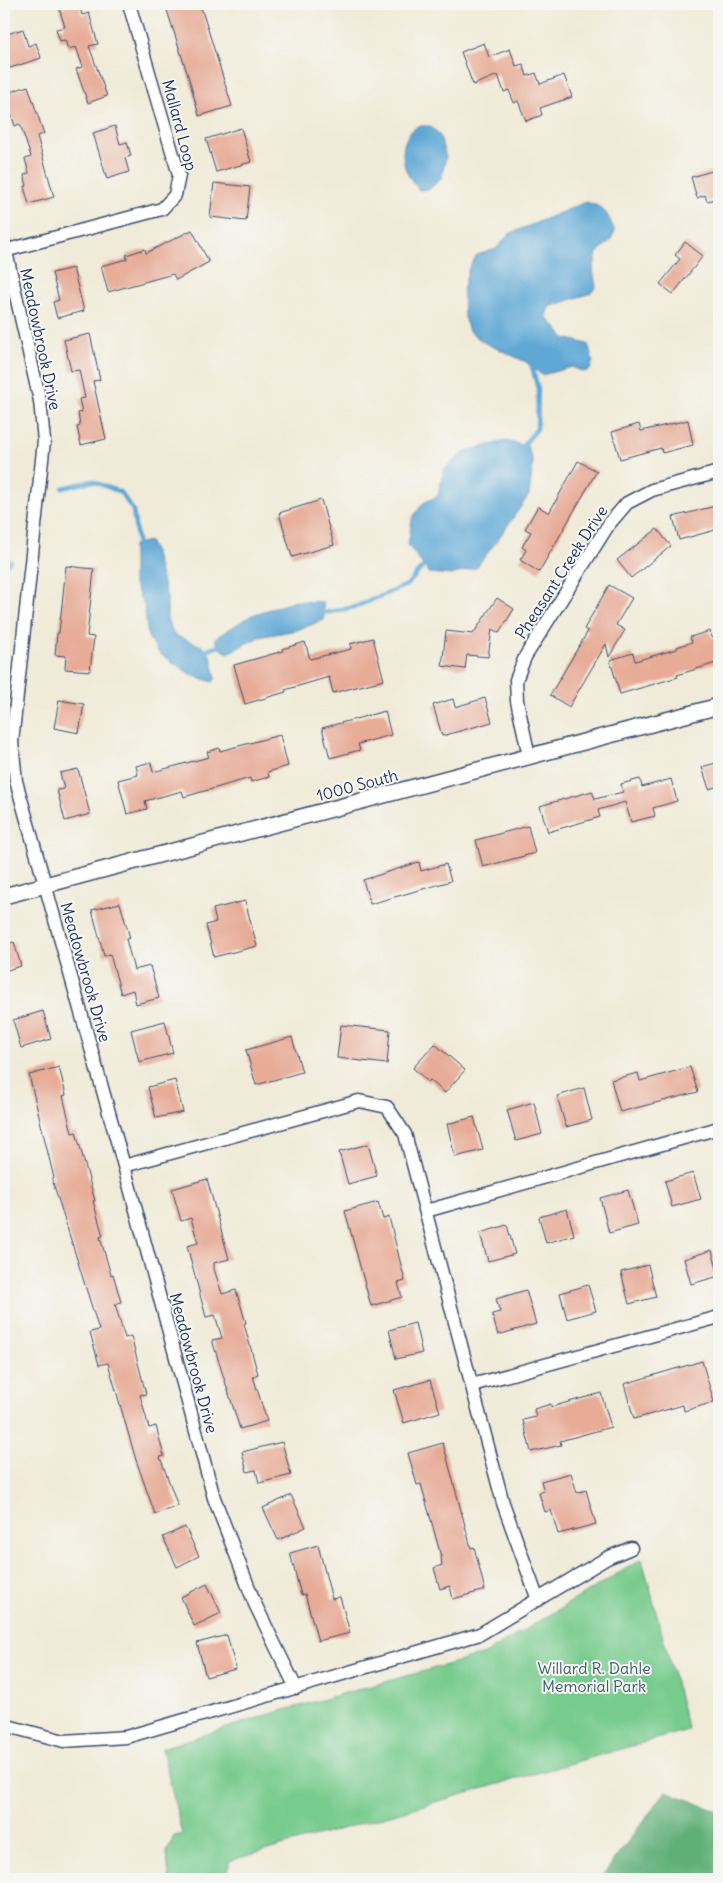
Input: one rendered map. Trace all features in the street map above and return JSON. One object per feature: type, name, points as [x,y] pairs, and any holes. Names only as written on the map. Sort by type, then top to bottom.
[{"type":"street","name":"Mallard Loop","points":[[4,248],[162,209],[175,195],[180,175],[129,4]]},
{"type":"street","name":"Meadowbrook Drive","points":[[4,248],[40,401],[44,441],[12,742],[16,781],[124,1166],[214,1498],[255,1604],[296,1688]]},
{"type":"street","name":"Pheasant Creek Drive","points":[[530,756],[517,701],[516,680],[525,657],[609,524],[626,503],[652,490],[719,472]]},
{"type":"street","name":"1000 South","points":[[4,896],[719,706]]},
{"type":"street","points":[[124,1166],[359,1100],[387,1108],[405,1134],[503,1503],[538,1600]]},
{"type":"street","points":[[426,1211],[719,1128]]},
{"type":"street","points":[[472,1385],[719,1317]]},
{"type":"street","points":[[4,1725],[64,1741],[126,1737],[480,1634],[607,1558],[631,1548]]},
{"type":"green space","name":"Willard R. Dahle Memorial Park","points":[[642,1559],[688,1730],[229,1861],[228,1879],[169,1879],[167,1852],[174,1836],[182,1834],[162,1748],[274,1713],[485,1654]]},
{"type":"green space","points":[[666,1791],[719,1812],[719,1879],[600,1879]]},
{"type":"water","points":[[418,126],[430,126],[439,134],[446,157],[441,178],[430,189],[419,190],[408,175],[404,164],[403,151],[406,139]]},
{"type":"water","points":[[586,202],[597,206],[605,212],[615,231],[610,241],[597,253],[593,270],[596,287],[591,293],[549,307],[546,316],[565,338],[588,344],[593,361],[590,370],[583,372],[572,367],[542,375],[526,362],[483,342],[469,331],[464,317],[463,290],[469,268],[477,255],[496,249],[509,234]]},
{"type":"water","points":[[505,441],[527,446],[533,462],[529,495],[476,568],[451,575],[429,573],[408,545],[412,519],[423,503],[438,496],[444,469],[466,451]]},
{"type":"water","points":[[149,541],[154,551],[167,598],[167,619],[174,635],[202,646],[211,656],[216,678],[213,682],[192,675],[159,653],[148,637],[144,605],[133,582],[133,545]]},
{"type":"water","points":[[295,601],[323,602],[324,620],[297,630],[259,637],[228,653],[219,648],[215,638],[252,615]]},
{"type":"building","points":[[79,4],[82,15],[89,13],[98,44],[89,46],[107,96],[88,103],[76,69],[83,67],[76,47],[68,49],[65,40],[60,41],[56,29],[65,27],[59,8]]},
{"type":"building","points":[[165,4],[200,4],[232,106],[199,116]]},
{"type":"building","points":[[23,29],[28,46],[36,43],[41,58],[4,70],[4,35]]},
{"type":"building","points":[[484,43],[489,57],[510,49],[516,66],[523,64],[527,76],[536,73],[540,84],[564,75],[572,97],[540,108],[542,115],[526,121],[518,101],[514,103],[509,90],[504,92],[498,75],[473,85],[461,52]]},
{"type":"building","points":[[28,86],[44,134],[37,136],[54,197],[29,204],[24,187],[27,186],[24,175],[29,173],[25,159],[31,157],[20,124],[15,126],[4,94]]},
{"type":"building","points":[[115,126],[120,144],[127,142],[131,156],[125,158],[129,172],[107,179],[93,133]]},
{"type":"building","points":[[241,128],[251,162],[216,172],[206,139]]},
{"type":"building","points":[[719,169],[719,198],[707,201],[705,195],[697,198],[691,177]]},
{"type":"building","points":[[214,183],[250,187],[246,221],[210,217]]},
{"type":"building","points":[[192,230],[209,262],[176,280],[173,274],[108,292],[101,266],[127,259],[126,255],[145,249],[146,253]]},
{"type":"building","points":[[685,242],[703,256],[673,294],[660,284],[680,259],[675,255]]},
{"type":"building","points":[[73,268],[84,311],[57,318],[53,302],[59,300],[52,273]]},
{"type":"building","points":[[90,334],[100,380],[93,381],[106,439],[81,445],[77,427],[80,426],[78,413],[82,412],[79,399],[85,398],[79,370],[71,371],[64,340]]},
{"type":"building","points":[[688,420],[693,445],[662,453],[661,448],[620,459],[612,432],[639,424],[641,431]]},
{"type":"building","points":[[578,461],[597,471],[539,572],[520,560],[526,550],[522,547],[531,532],[525,529],[538,506],[549,513]]},
{"type":"building","points":[[321,500],[334,545],[292,557],[279,513]]},
{"type":"building","points":[[719,505],[719,529],[679,540],[673,517]]},
{"type":"building","points":[[657,529],[671,546],[631,578],[617,560]]},
{"type":"building","points":[[66,566],[94,569],[87,636],[94,637],[90,671],[65,669],[66,656],[55,655]]},
{"type":"building","points":[[609,585],[632,598],[616,625],[625,630],[609,657],[606,644],[569,707],[550,695],[588,631],[584,629]]},
{"type":"building","points":[[497,598],[514,609],[499,633],[492,629],[488,657],[467,655],[465,669],[442,666],[446,631],[473,634]]},
{"type":"building","points":[[710,631],[712,638],[719,635],[719,662],[677,675],[678,677],[620,694],[610,660],[633,653],[635,661],[677,649],[677,647],[692,642],[690,637]]},
{"type":"building","points":[[373,638],[384,680],[333,693],[329,677],[245,704],[234,665],[283,651],[282,649],[305,642],[310,659],[351,649],[350,644]]},
{"type":"building","points":[[485,698],[492,722],[442,736],[433,705],[453,699],[455,707]]},
{"type":"building","points":[[59,700],[84,704],[79,733],[54,728]]},
{"type":"building","points":[[385,711],[391,735],[358,744],[360,750],[330,758],[322,728]]},
{"type":"building","points":[[280,735],[288,766],[268,772],[269,777],[251,782],[250,778],[184,797],[182,791],[145,801],[147,809],[127,814],[118,780],[138,775],[136,766],[151,762],[153,772],[209,757],[207,752],[219,748],[220,751]]},
{"type":"building","points":[[719,762],[719,786],[709,789],[702,767]]},
{"type":"building","points":[[78,769],[90,814],[65,821],[57,790],[64,789],[60,773]]},
{"type":"building","points":[[640,779],[642,787],[671,779],[677,801],[653,808],[655,816],[631,822],[625,802],[598,810],[600,817],[548,832],[540,806],[592,791],[595,799],[623,792],[621,784]]},
{"type":"building","points":[[528,826],[535,853],[483,867],[476,840]]},
{"type":"building","points":[[419,862],[421,871],[446,864],[451,881],[370,904],[363,880]]},
{"type":"building","points":[[245,901],[257,946],[214,957],[206,925],[216,922],[213,909]]},
{"type":"building","points":[[120,903],[130,938],[126,939],[134,970],[150,966],[159,998],[136,1004],[133,990],[121,994],[110,954],[104,956],[92,910]]},
{"type":"building","points":[[14,942],[21,966],[4,971],[4,945]]},
{"type":"building","points":[[43,1011],[51,1039],[21,1048],[13,1020]]},
{"type":"building","points":[[165,1021],[173,1053],[139,1062],[131,1030]]},
{"type":"building","points":[[341,1025],[390,1030],[387,1064],[337,1058]]},
{"type":"building","points":[[292,1037],[302,1072],[256,1085],[246,1050]]},
{"type":"building","points":[[435,1044],[465,1070],[445,1093],[430,1080],[428,1082],[413,1068]]},
{"type":"building","points":[[59,1067],[66,1095],[63,1096],[72,1133],[76,1132],[103,1236],[100,1237],[121,1302],[115,1304],[125,1338],[131,1336],[146,1394],[140,1395],[149,1428],[156,1426],[164,1456],[160,1457],[178,1506],[155,1514],[136,1460],[108,1363],[99,1365],[90,1332],[99,1330],[52,1179],[54,1178],[29,1075]]},
{"type":"building","points":[[690,1067],[698,1092],[620,1112],[611,1080],[638,1073],[640,1081]]},
{"type":"building","points":[[175,1080],[183,1112],[156,1118],[148,1087]]},
{"type":"building","points":[[584,1088],[592,1120],[566,1127],[557,1096]]},
{"type":"building","points":[[534,1102],[542,1134],[516,1141],[507,1110]]},
{"type":"building","points":[[474,1117],[483,1150],[455,1157],[447,1124]]},
{"type":"building","points":[[368,1144],[377,1176],[348,1184],[339,1152]]},
{"type":"building","points":[[693,1173],[701,1199],[672,1207],[665,1181]]},
{"type":"building","points":[[207,1179],[229,1259],[214,1263],[214,1269],[222,1294],[236,1290],[258,1374],[253,1376],[267,1421],[240,1429],[212,1340],[222,1338],[215,1315],[206,1317],[187,1246],[198,1243],[191,1218],[181,1221],[172,1189]]},
{"type":"building","points":[[628,1190],[638,1225],[609,1233],[600,1198]]},
{"type":"building","points":[[378,1202],[383,1219],[389,1217],[405,1281],[398,1283],[402,1297],[371,1306],[345,1211]]},
{"type":"building","points":[[567,1209],[574,1235],[546,1243],[539,1217]]},
{"type":"building","points":[[507,1225],[515,1254],[488,1261],[480,1233]]},
{"type":"building","points":[[712,1250],[719,1276],[691,1284],[684,1259]]},
{"type":"building","points":[[648,1265],[656,1297],[629,1304],[621,1272]]},
{"type":"building","points":[[588,1285],[596,1311],[567,1319],[560,1293]]},
{"type":"building","points":[[526,1290],[536,1324],[498,1335],[492,1314],[500,1312],[496,1299]]},
{"type":"building","points":[[415,1323],[422,1353],[396,1359],[389,1330]]},
{"type":"building","points":[[702,1361],[714,1402],[684,1411],[683,1405],[634,1419],[624,1384]]},
{"type":"building","points":[[430,1380],[440,1412],[404,1423],[394,1390]]},
{"type":"building","points":[[601,1393],[611,1427],[560,1441],[561,1445],[531,1452],[523,1420],[536,1417],[534,1409],[551,1404],[551,1407]]},
{"type":"building","points":[[282,1442],[291,1475],[259,1483],[256,1470],[247,1472],[242,1452]]},
{"type":"building","points":[[443,1443],[471,1548],[474,1547],[485,1590],[453,1599],[450,1586],[440,1589],[434,1568],[442,1565],[441,1556],[421,1484],[417,1485],[408,1453]]},
{"type":"building","points":[[571,1473],[577,1493],[586,1490],[596,1524],[558,1534],[551,1510],[545,1512],[539,1493],[544,1491],[541,1481]]},
{"type":"building","points":[[291,1495],[306,1527],[278,1540],[263,1508]]},
{"type":"building","points":[[185,1527],[199,1556],[177,1567],[163,1537]]},
{"type":"building","points":[[318,1545],[332,1599],[340,1597],[350,1633],[318,1641],[305,1594],[301,1595],[290,1553]]},
{"type":"building","points":[[207,1584],[221,1613],[194,1626],[181,1597]]},
{"type":"building","points":[[227,1635],[236,1669],[206,1677],[197,1643]]},
{"type":"waterway","points":[[519,450],[537,429],[538,389],[531,363]]},
{"type":"waterway","points":[[63,488],[92,481],[120,492],[133,510],[138,547]]},
{"type":"waterway","points":[[4,567],[10,561]]},
{"type":"waterway","points":[[318,614],[355,607],[407,585],[427,562]]},
{"type":"waterway","points":[[200,652],[223,645]]}]
